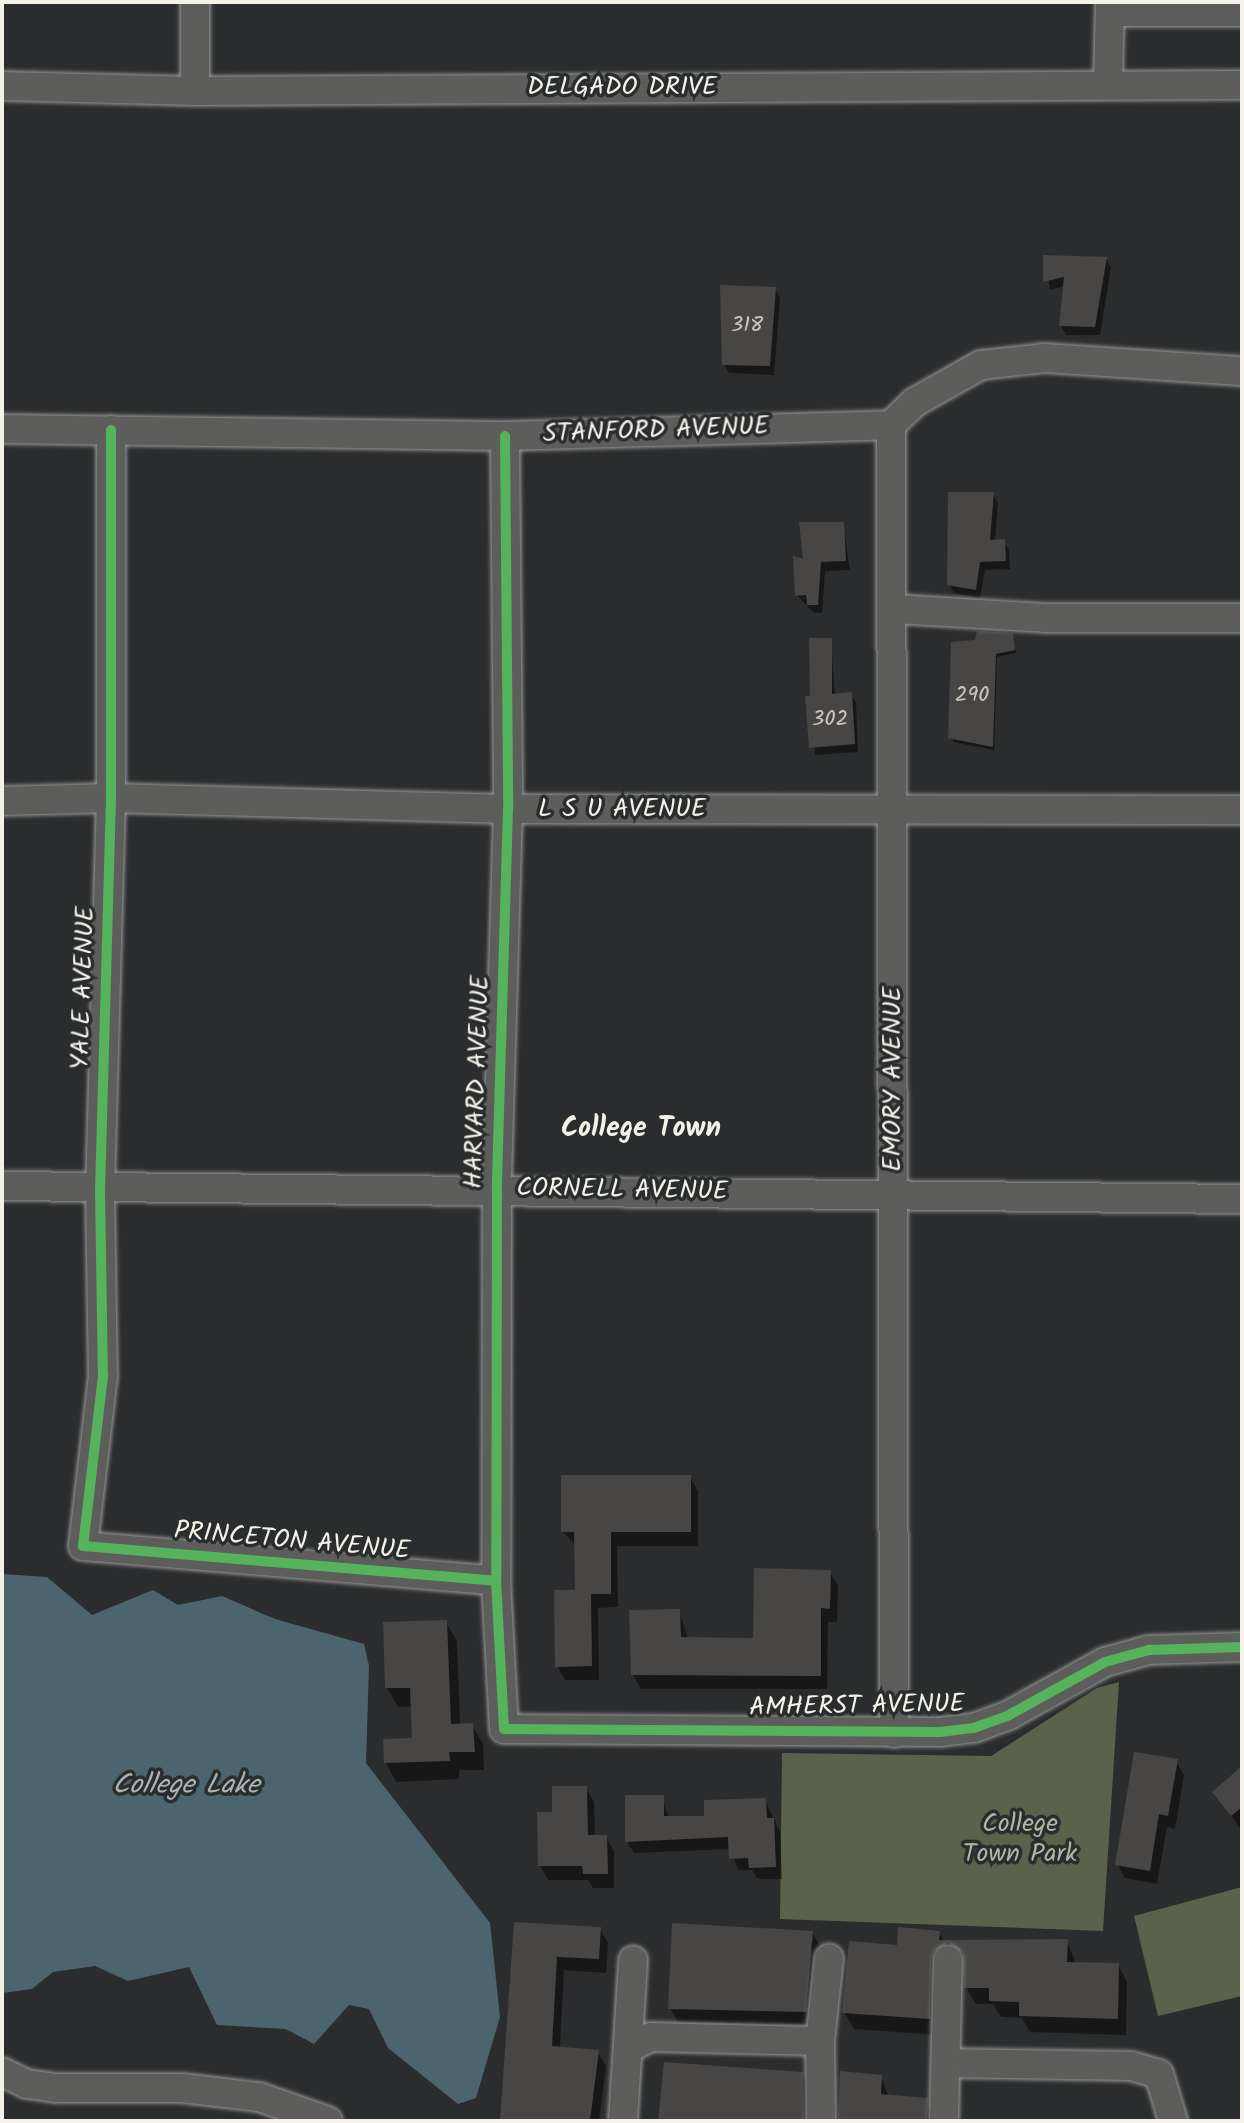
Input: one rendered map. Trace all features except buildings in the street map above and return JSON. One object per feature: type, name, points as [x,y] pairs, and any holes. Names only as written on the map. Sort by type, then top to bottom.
[{"type":"street","points":[[195,2],[195,91]]},
{"type":"street","points":[[1108,84],[1110,7],[1242,12]]},
{"type":"street","name":"DELGADO DRIVE","points":[[2,86],[195,91],[1242,85]]},
{"type":"street","points":[[891,425],[915,402],[981,365],[1044,358],[1242,371]]},
{"type":"street","name":"STANFORD AVENUE","points":[[2,429],[505,436],[891,425]]},
{"type":"street","name":"EMORY AVENUE","points":[[891,425],[895,609],[894,1733]]},
{"type":"street","name":"YALE AVENUE","points":[[83,1546],[103,1376],[100,1191],[111,798],[111,430]]},
{"type":"street","name":"HARVARD AVENUE","points":[[504,1729],[496,1581],[497,1189],[508,809],[505,436]]},
{"type":"street","points":[[895,609],[1045,618],[1242,618]]},
{"type":"street","name":"L S U AVENUE","points":[[2,801],[111,798],[508,809],[1242,810]]},
{"type":"street","name":"CORNELL AVENUE","points":[[2,1186],[100,1191],[497,1189],[895,1197],[1242,1199]]},
{"type":"street","name":"PRINCETON AVENUE","points":[[83,1546],[496,1581]]},
{"type":"street","name":"AMHERST AVENUE","points":[[504,1729],[894,1733],[974,1728],[1042,1698],[1105,1662],[1149,1650],[1242,1647]]},
{"type":"street","points":[[821,2121],[820,2041],[829,1958]]},
{"type":"street","points":[[623,2121],[631,2047],[633,1960]]},
{"type":"street","points":[[944,2119],[948,1960]]},
{"type":"street","points":[[631,2047],[651,2037],[820,2041]]},
{"type":"street","points":[[946,2063],[1131,2066],[1159,2074],[1173,2121]]},
{"type":"street","points":[[2,2072],[27,2084],[57,2088],[182,2088],[246,2095],[328,2121]]},
{"type":"green space","name":"College Town Park","points":[[1119,1682],[1103,1931],[780,1919],[782,1753],[991,1756],[1097,1688]]},
{"type":"green space","points":[[1242,1887],[1242,1996],[1158,2016],[1134,1916]]},
{"type":"water","name":"College Lake","points":[[2,1574],[47,1577],[92,1615],[153,1590],[178,1605],[222,1596],[275,1619],[364,1644],[369,1666],[366,1763],[490,1923],[500,2017],[476,2098],[458,2104],[388,2048],[369,2009],[349,2005],[314,2044],[286,2029],[217,2025],[189,1967],[128,1981],[95,1966],[53,1972],[32,1989],[2,1993]]},
{"type":"cycle path","points":[[111,430],[111,798],[100,1191],[103,1376],[83,1546],[496,1581]]},
{"type":"cycle path","points":[[505,436],[508,809],[497,1189],[496,1581],[504,1729],[940,1732],[974,1728],[1009,1715],[1105,1662],[1149,1650],[1242,1647]]},
{"type":"district","name":"College Town","points":[[641,1129]]}]
